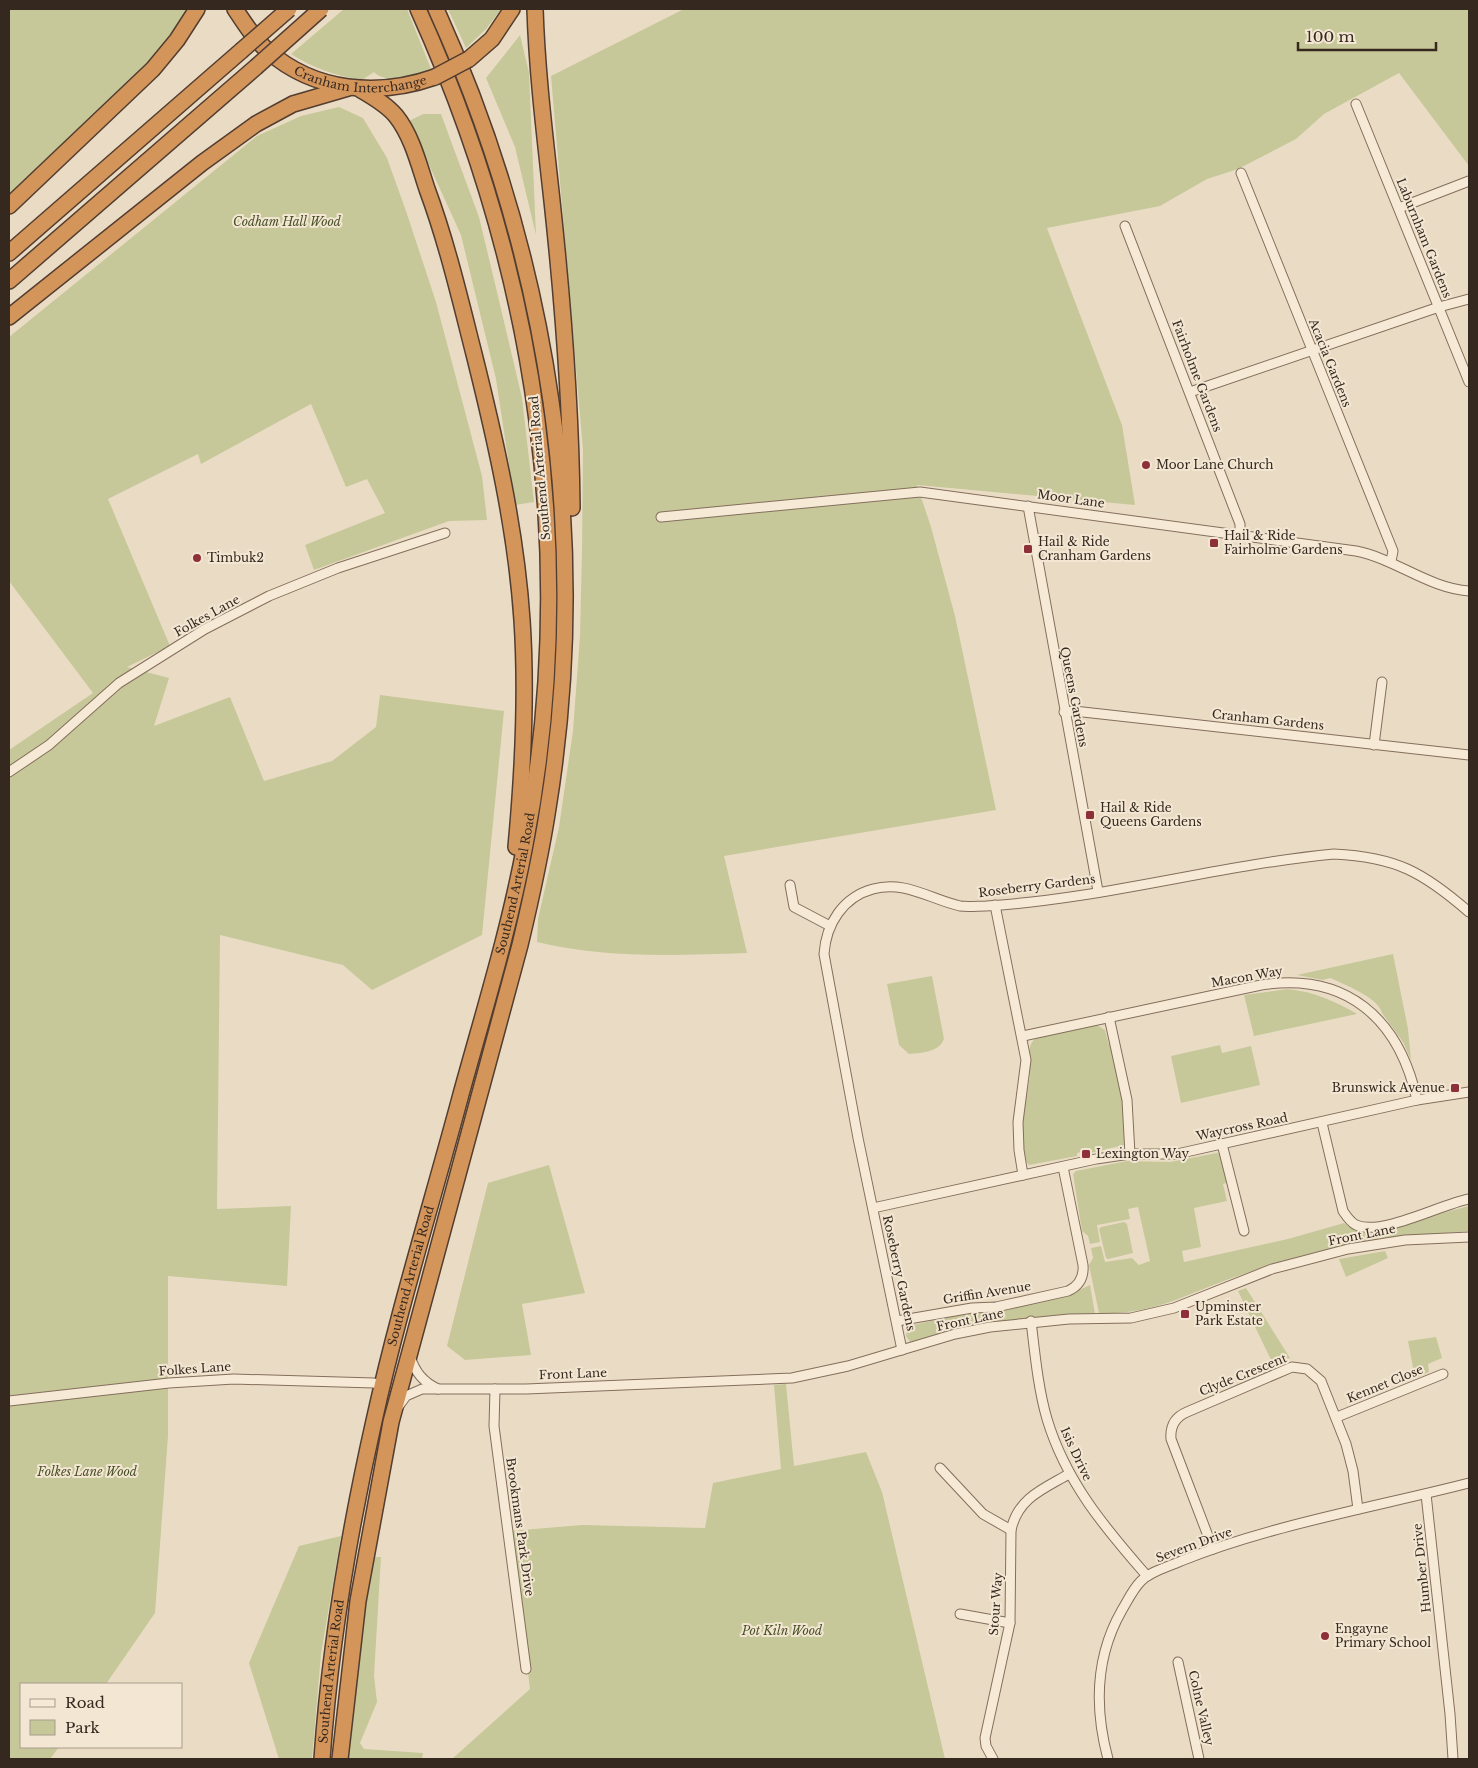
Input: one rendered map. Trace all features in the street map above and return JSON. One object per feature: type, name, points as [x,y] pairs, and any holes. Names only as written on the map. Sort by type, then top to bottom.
[{"type":"highway","points":[[9,206],[153,69],[177,40],[197,9]]},
{"type":"highway","name":"Cranham Interchange","points":[[236,9],[257,40],[282,62],[310,76],[355,89],[399,88],[435,77],[469,59],[492,38],[512,9]]},
{"type":"highway","points":[[9,253],[289,9]]},
{"type":"highway","points":[[9,281],[321,9]]},
{"type":"highway","name":"Southend Arterial Road","points":[[322,1759],[332,1654],[340,1596],[361,1483],[382,1387],[503,940],[525,847],[543,717],[548,626],[545,490],[528,355],[498,224],[454,91],[418,9]]},
{"type":"highway","name":"Southend Arterial Road","points":[[340,1759],[358,1601],[391,1422],[520,945],[549,807],[562,673],[565,581],[561,489],[551,396],[536,308],[514,220],[486,131],[436,9]]},
{"type":"highway","points":[[535,9],[542,127],[563,315],[571,449],[574,627],[565,719],[549,807]]},
{"type":"highway","points":[[9,317],[256,124],[293,104],[355,89],[388,108],[400,122],[410,143],[433,206],[456,284],[489,415],[511,522],[522,622],[524,720],[519,817],[503,940]]},
{"type":"street","name":"Laburnham Gardens","points":[[1356,104],[1469,382]]},
{"type":"street","name":"Acacia Gardens","points":[[1241,173],[1310,350],[1393,551],[1391,561]]},
{"type":"street","points":[[1399,208],[1469,181]]},
{"type":"street","name":"Fairholme Gardens","points":[[1124,226],[1240,524],[1240,536]]},
{"type":"street","points":[[1190,392],[1310,350],[1439,307],[1469,299]]},
{"type":"street","name":"Moor Lane","points":[[661,517],[920,492],[1198,528],[1240,536],[1356,551],[1391,561],[1434,584],[1469,591]]},
{"type":"street","name":"Queens Gardens","points":[[1028,506],[1098,892]]},
{"type":"street","name":"Folkes Lane","points":[[9,772],[49,745],[119,683],[205,629],[269,596],[321,575],[445,533]]},
{"type":"street","points":[[1374,745],[1382,682]]},
{"type":"street","name":"Cranham Gardens","points":[[1064,712],[1074,711],[1469,755]]},
{"type":"street","name":"Roseberry Gardens","points":[[902,1350],[824,954],[830,926],[838,912],[850,900],[864,892],[880,887],[905,888],[961,906],[995,905],[1098,892],[1318,856],[1362,855],[1386,860],[1423,876],[1440,887],[1469,912]]},
{"type":"street","points":[[790,885],[794,907],[830,926]]},
{"type":"street","points":[[995,905],[1023,1036],[1026,1076],[1017,1137],[1023,1175]]},
{"type":"street","name":"Macon Way","points":[[1023,1036],[1277,982],[1309,983],[1330,988],[1357,1001],[1371,1011],[1386,1027],[1405,1061],[1417,1100]]},
{"type":"street","points":[[1109,1017],[1127,1100],[1130,1154]]},
{"type":"street","name":"Waycross Road","points":[[873,1208],[1063,1166],[1130,1154],[1176,1154],[1322,1123],[1417,1100],[1469,1092]]},
{"type":"street","points":[[1322,1123],[1343,1211],[1348,1220],[1357,1225],[1376,1226],[1424,1215],[1456,1202],[1469,1199]]},
{"type":"street","points":[[1222,1144],[1244,1231]]},
{"type":"street","name":"Griffin Avenue","points":[[897,1321],[972,1308],[996,1307],[1068,1291],[1076,1286],[1082,1278],[1083,1265],[1063,1166]]},
{"type":"street","name":"Front Lane","points":[[391,1422],[399,1405],[406,1396],[417,1391],[792,1378],[848,1366],[955,1334],[1031,1321],[1131,1318],[1174,1308],[1272,1269],[1348,1249],[1405,1240],[1469,1236]]},
{"type":"street","name":"Isis Drive","points":[[1031,1321],[1042,1401],[1053,1438],[1069,1474],[1106,1529],[1147,1576]]},
{"type":"street","points":[[410,1348],[410,1357],[417,1373],[430,1385],[438,1389]]},
{"type":"street","name":"Clyde Crescent","points":[[1213,1548],[1171,1440],[1172,1426],[1179,1415],[1292,1367],[1300,1366],[1315,1373],[1321,1381],[1337,1417],[1353,1471],[1358,1509]]},
{"type":"street","name":"Kennet Close","points":[[1337,1417],[1443,1374]]},
{"type":"street","name":"Folkes Lane","points":[[9,1401],[161,1384],[234,1379],[374,1383],[382,1387]]},
{"type":"street","name":"Brookmans Park Drive","points":[[495,1389],[494,1426],[526,1669]]},
{"type":"street","points":[[940,1468],[983,1514],[1011,1530]]},
{"type":"street","name":"Stour Way","points":[[993,1759],[986,1746],[985,1738],[1010,1623],[1011,1530],[1014,1518],[1025,1501],[1069,1474]]},
{"type":"street","name":"Severn Drive","points":[[1104,1758],[1098,1694],[1102,1660],[1116,1621],[1136,1587],[1147,1576],[1213,1548],[1358,1509],[1469,1483]]},
{"type":"street","name":"Humber Drive","points":[[1426,1494],[1453,1759]]},
{"type":"street","points":[[960,1614],[1010,1623]]},
{"type":"street","name":"Colne Valley","points":[[1178,1662],[1199,1759]]},
{"type":"green space","points":[[9,9],[186,9],[178,24],[152,60],[9,194]]},
{"type":"green space","points":[[344,9],[407,9],[431,69],[394,79],[380,76],[374,72],[362,80],[325,71],[291,54]]},
{"type":"green space","points":[[448,9],[501,9],[486,29],[466,48]]},
{"type":"green space","points":[[684,9],[1469,9],[1469,166],[1399,73],[1324,114],[1296,139],[1238,169],[1207,179],[1160,206],[1047,228],[1122,425],[1135,505],[917,485],[931,527],[955,616],[996,810],[724,856],[747,953],[642,955],[589,951],[537,942],[538,919],[559,827],[573,731],[580,636],[582,550],[583,450],[551,76]]},
{"type":"green space","points":[[520,35],[529,73],[536,235],[515,147],[486,78]]},
{"type":"green space","points":[[339,107],[363,118],[387,158],[436,302],[482,476],[487,520],[449,521],[314,570],[305,545],[385,513],[367,479],[346,487],[311,404],[201,464],[198,454],[108,499],[170,646],[127,667],[169,678],[154,726],[230,697],[264,781],[332,761],[376,727],[380,695],[504,711],[482,935],[372,990],[343,965],[220,935],[217,1209],[291,1206],[287,1286],[168,1276],[168,1436],[155,1613],[107,1683],[20,1683],[20,1748],[58,1748],[50,1759],[9,1759],[9,750],[93,693],[9,581],[9,337],[257,136],[301,116]]},
{"type":"green space","points":[[423,114],[441,114],[479,217],[522,398],[534,502],[515,505],[496,379],[461,235],[409,121]]},
{"type":"green space","points":[[1393,954],[1408,1029],[1411,1060],[1403,1042],[1375,1002],[1352,988],[1330,978],[1323,980],[1297,975]]},
{"type":"green space","points":[[932,976],[944,1039],[934,1049],[909,1054],[899,1045],[887,984]]},
{"type":"green space","points":[[1288,989],[1307,992],[1324,998],[1357,1014],[1254,1036],[1244,995]]},
{"type":"green space","points":[[1095,1024],[1105,1030],[1109,1045],[1111,1045],[1123,1102],[1124,1145],[1090,1153],[1089,1150],[1077,1153],[1077,1156],[1029,1165],[1024,1157],[1021,1134],[1030,1075],[1029,1053],[1031,1044],[1037,1038],[1044,1035]]},
{"type":"green space","points":[[1220,1045],[1222,1053],[1251,1046],[1260,1085],[1181,1103],[1171,1056]]},
{"type":"green space","points":[[1217,1153],[1221,1154],[1229,1182],[1223,1184],[1227,1201],[1194,1208],[1201,1247],[1182,1251],[1184,1262],[1288,1239],[1344,1223],[1379,1239],[1324,1250],[1270,1265],[1153,1307],[1119,1313],[1099,1313],[1089,1265],[1093,1258],[1091,1248],[1101,1246],[1105,1262],[1132,1258],[1139,1265],[1150,1261],[1138,1207],[1128,1209],[1130,1219],[1097,1225],[1100,1242],[1090,1244],[1088,1236],[1082,1231],[1073,1174],[1076,1171],[1127,1161],[1170,1162]]},
{"type":"green space","points":[[549,1165],[585,1293],[522,1304],[531,1355],[465,1360],[447,1346],[488,1183]]},
{"type":"green space","points":[[1469,1206],[1469,1231],[1382,1238],[1374,1231]]},
{"type":"green space","points":[[1124,1222],[1127,1224],[1133,1253],[1108,1259],[1106,1258],[1099,1229]]},
{"type":"green space","points":[[1385,1251],[1388,1258],[1346,1277],[1339,1259]]},
{"type":"green space","points":[[1090,1285],[1095,1314],[993,1323],[911,1343],[906,1336],[908,1327],[913,1325],[972,1312],[994,1313],[1066,1296]]},
{"type":"green space","points":[[1246,1288],[1290,1358],[1273,1364],[1238,1291]]},
{"type":"green space","points":[[1436,1337],[1442,1358],[1428,1364],[1429,1372],[1415,1378],[1408,1341]]},
{"type":"green space","name":"Pot Kiln Wood","points":[[786,1384],[794,1466],[866,1452],[882,1492],[945,1759],[452,1759],[530,1689],[510,1531],[582,1525],[705,1528],[713,1483],[781,1469],[774,1385]]},
{"type":"green space","points":[[341,1536],[321,1654],[312,1759],[279,1759],[249,1663],[299,1546]]},
{"type":"green space","points":[[368,1557],[381,1557],[374,1676],[377,1702],[360,1743],[364,1749],[423,1753],[422,1759],[348,1759],[350,1711]]},
{"type":"place","name":"Moor Lane Church","points":[[1146,465]]},
{"type":"place","name":"Hail & Ride Fairholme Gardens","points":[[1214,543]]},
{"type":"place","name":"Hail & Ride Cranham Gardens","points":[[1028,549]]},
{"type":"place","name":"Timbuk2","points":[[197,558]]},
{"type":"place","name":"Hail & Ride Queens Gardens","points":[[1090,815]]},
{"type":"place","name":"Brunswick Avenue","points":[[1455,1088]]},
{"type":"place","name":"Lexington Way","points":[[1086,1154]]},
{"type":"place","name":"Upminster Park Estate","points":[[1185,1314]]},
{"type":"place","name":"Engayne Primary School","points":[[1325,1636]]},
{"type":"park label","name":"Codham Hall Wood","points":[[287,222]]},
{"type":"park label","name":"Folkes Lane Wood","points":[[87,1472]]}]
